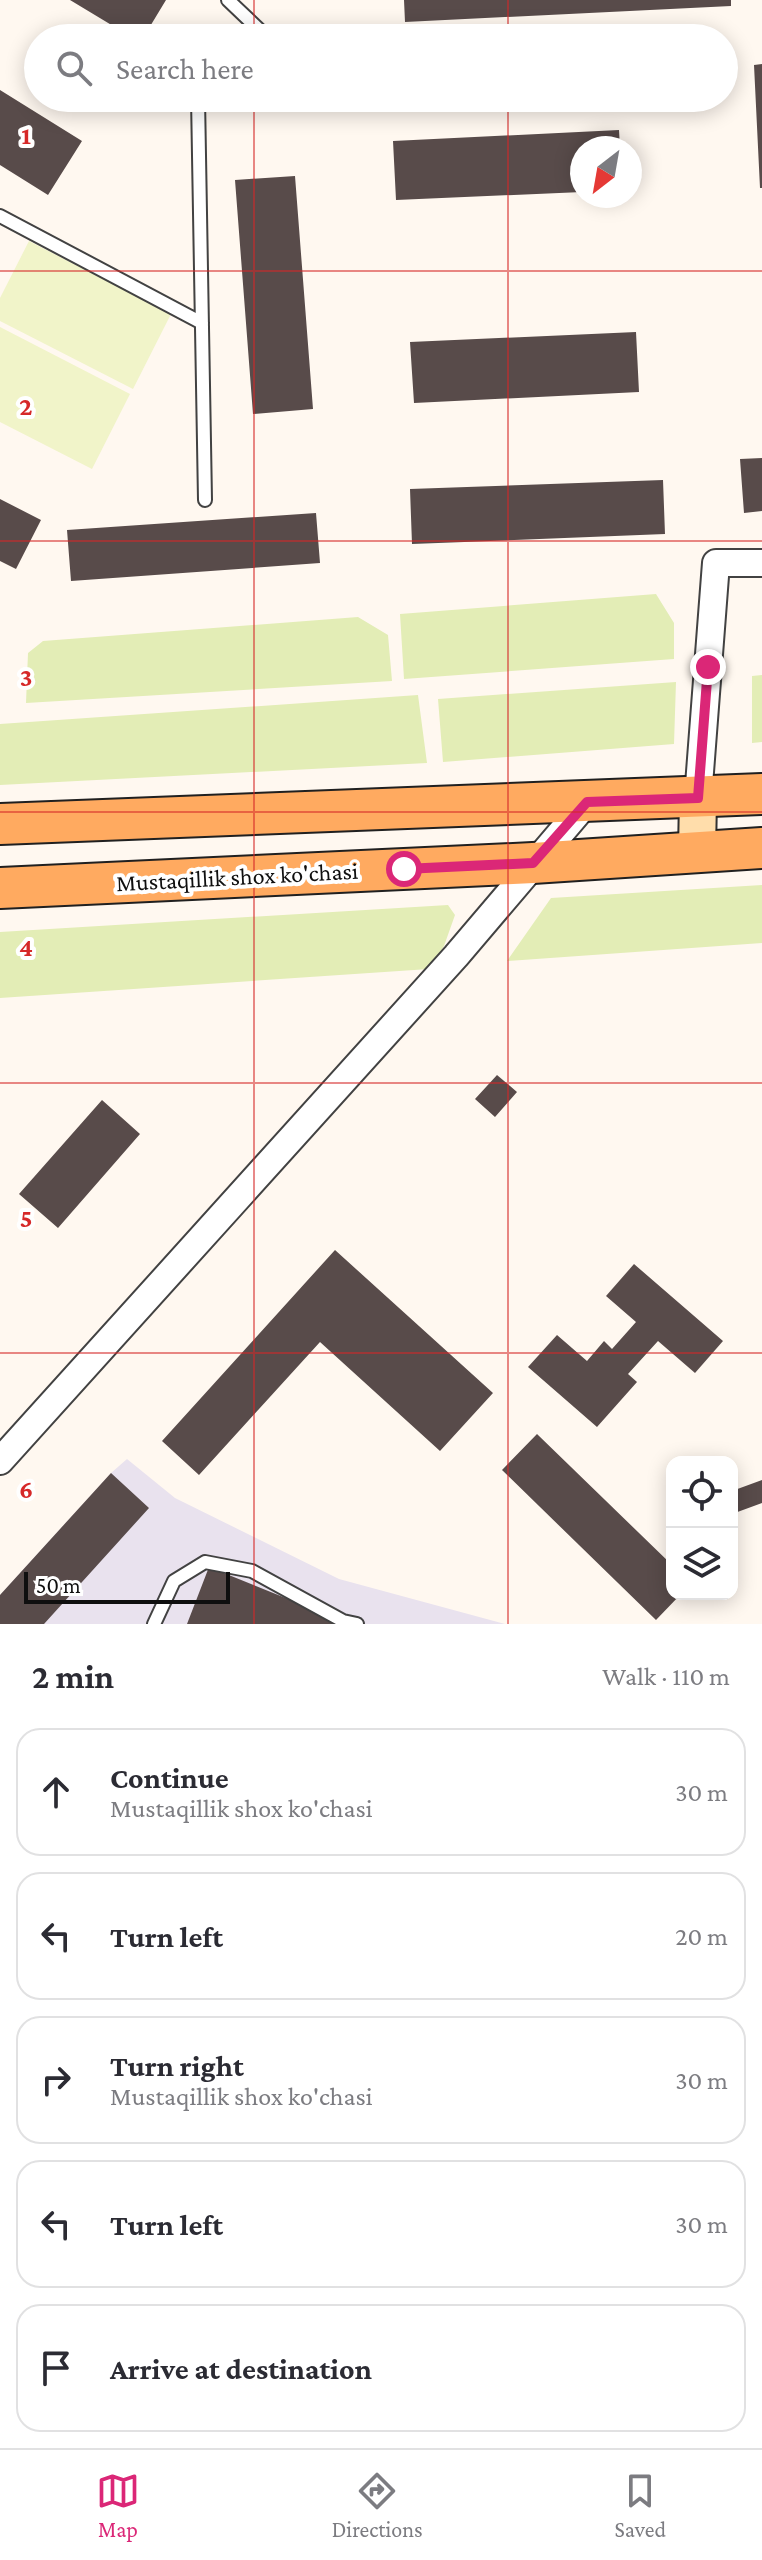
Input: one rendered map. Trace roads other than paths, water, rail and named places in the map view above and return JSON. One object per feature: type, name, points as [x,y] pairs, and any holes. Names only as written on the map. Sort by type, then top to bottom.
[{"type":"main road","points":[[0,824],[762,794]]},
{"type":"main road","points":[[697,852],[698,798]]},
{"type":"main road","name":"Mustaqillik shox ko'chasi","points":[[0,888],[533,863],[762,848]]},
{"type":"street","points":[[698,798],[716,563],[762,563]]},
{"type":"street","points":[[0,1461],[456,956],[587,802]]},
{"type":"lane","points":[[228,0],[253,24]]},
{"type":"lane","points":[[198,112],[205,500]]},
{"type":"lane","points":[[0,216],[202,323]]},
{"type":"lane","points":[[154,1624],[174,1581],[205,1562],[252,1571],[343,1621],[357,1624]]}]
